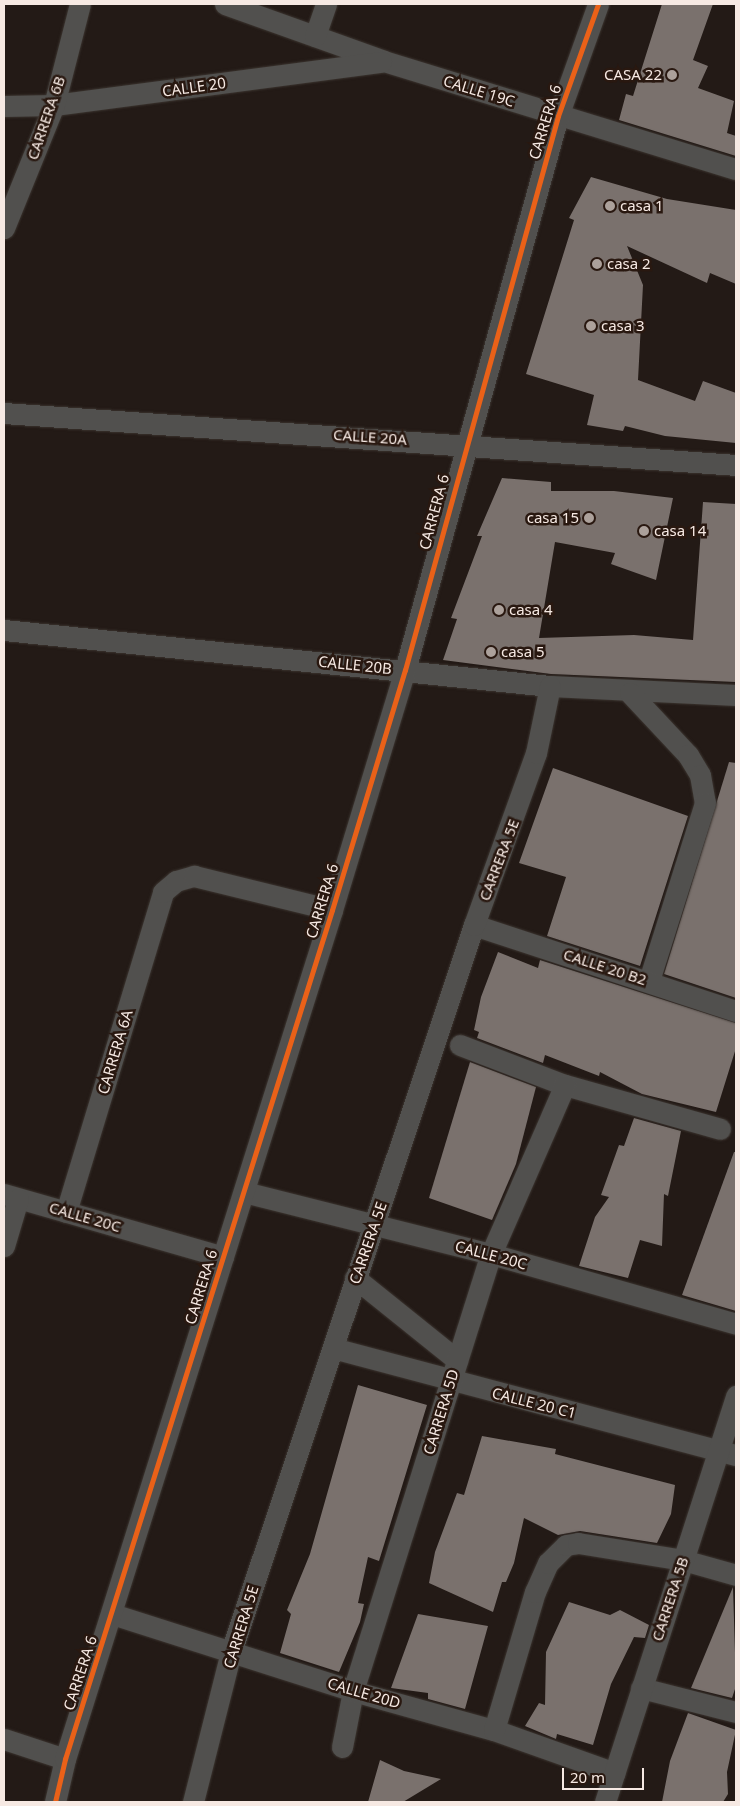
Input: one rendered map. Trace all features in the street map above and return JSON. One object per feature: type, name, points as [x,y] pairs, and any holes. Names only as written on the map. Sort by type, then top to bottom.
[{"type":"street","name":"CARRERA 6B","points":[[4,228],[54,106],[80,4]]},
{"type":"street","name":"CALLE 19C","points":[[225,4],[384,62],[736,169]]},
{"type":"street","points":[[315,36],[326,4]]},
{"type":"street","name":"CARRERA 6","points":[[55,1802],[65,1759],[332,910],[404,670],[558,116],[598,4]]},
{"type":"street","name":"CALLE 20","points":[[4,106],[54,106],[384,62]]},
{"type":"street","name":"CALLE 20A","points":[[4,412],[466,443],[736,465]]},
{"type":"street","name":"CALLE 20B","points":[[4,630],[550,686],[630,693],[736,695]]},
{"type":"street","name":"CARRERA 5E","points":[[193,1802],[231,1652],[474,925],[536,753],[550,686]]},
{"type":"street","points":[[630,693],[688,755],[700,775],[705,803],[649,981]]},
{"type":"street","name":"CARRERA 6A","points":[[66,1212],[164,892],[176,881],[194,876],[332,910]]},
{"type":"street","name":"CALLE 20 B2","points":[[474,925],[736,1011]]},
{"type":"street","points":[[460,1045],[565,1085],[720,1130]]},
{"type":"street","name":"CARRERA 5D","points":[[342,1747],[353,1690],[491,1254],[565,1085]]},
{"type":"street","name":"CALLE 20C","points":[[244,1192],[491,1254],[736,1324]]},
{"type":"street","points":[[4,1246],[11,1196]]},
{"type":"street","name":"CALLE 20C","points":[[11,1196],[223,1257]]},
{"type":"street","points":[[355,1278],[457,1360]]},
{"type":"street","name":"CALLE 20 C1","points":[[333,1348],[451,1382],[728,1453]]},
{"type":"street","name":"CARRERA 5B","points":[[605,1802],[683,1560],[728,1453],[736,1396]]},
{"type":"street","points":[[494,1730],[535,1592],[557,1550],[578,1543],[683,1560],[736,1574]]},
{"type":"street","name":"CALLE 20D","points":[[112,1614],[353,1690],[494,1730],[615,1774]]},
{"type":"street","points":[[641,1688],[736,1712]]},
{"type":"street","points":[[4,1739],[65,1759]]},
{"type":"building","points":[[662,4],[713,4],[693,60],[708,66],[698,88],[734,101],[727,133],[736,136],[736,156],[619,120],[626,94],[633,96]]},
{"type":"building","points":[[591,177],[667,199],[736,210],[736,284],[710,273],[707,283],[627,246],[643,285],[638,380],[695,401],[703,381],[736,393],[736,443],[665,436],[625,426],[623,431],[587,425],[594,395],[526,374],[574,220],[569,218]]},
{"type":"building","points":[[502,478],[551,482],[551,491],[614,491],[673,498],[656,580],[611,564],[615,553],[555,542],[539,638],[634,635],[693,640],[703,502],[736,504],[736,682],[551,674],[443,660],[457,619],[451,618],[482,536],[477,536]]},
{"type":"building","points":[[729,762],[736,763],[736,998],[664,974]]},
{"type":"building","points":[[553,768],[688,816],[640,966],[547,936],[566,877],[519,863]]},
{"type":"building","points":[[498,952],[538,968],[540,960],[736,1023],[736,1048],[716,1112],[642,1094],[600,1072],[599,1076],[545,1055],[543,1063],[477,1038],[479,1032],[474,1030],[481,997]]},
{"type":"building","points":[[470,1062],[536,1087],[516,1164],[492,1220],[429,1198]]},
{"type":"building","points":[[634,1118],[681,1131],[668,1196],[664,1194],[662,1246],[640,1240],[628,1278],[579,1266],[595,1217],[609,1197],[601,1195],[619,1145],[624,1146]]},
{"type":"building","points":[[734,1152],[736,1152],[736,1311],[682,1295]]},
{"type":"building","points":[[358,1385],[427,1405],[379,1561],[368,1557],[358,1603],[364,1604],[360,1622],[339,1672],[280,1653],[291,1614],[287,1610],[310,1554]]},
{"type":"building","points":[[482,1436],[556,1449],[555,1454],[675,1485],[671,1514],[657,1543],[580,1531],[558,1535],[524,1518],[514,1563],[506,1582],[502,1582],[493,1612],[429,1583],[435,1552],[457,1493],[464,1495]]},
{"type":"building","points":[[733,1587],[736,1686],[732,1698],[691,1688]]},
{"type":"building","points":[[569,1602],[610,1615],[620,1610],[649,1625],[645,1638],[634,1637],[611,1684],[593,1745],[557,1734],[556,1739],[525,1726],[539,1703],[545,1705],[546,1652]]},
{"type":"building","points":[[418,1614],[488,1626],[465,1709],[428,1699],[428,1693],[391,1688]]},
{"type":"building","points":[[688,1713],[736,1730],[727,1772],[728,1794],[723,1802],[662,1802],[670,1761]]},
{"type":"building","points":[[380,1760],[404,1771],[441,1779],[403,1802],[368,1802]]},
{"type":"cycle path","points":[[55,1802],[65,1759],[332,910],[405,670],[558,116],[598,4]]},
{"type":"place","name":"CASA 22","points":[[672,75]]},
{"type":"place","name":"casa 1","points":[[610,206]]},
{"type":"place","name":"casa 2","points":[[597,264]]},
{"type":"place","name":"casa 3","points":[[591,326]]},
{"type":"place","name":"casa 15","points":[[589,518]]},
{"type":"place","name":"casa 14","points":[[644,531]]},
{"type":"place","name":"casa 4","points":[[499,610]]},
{"type":"place","name":"casa 5","points":[[491,652]]}]
